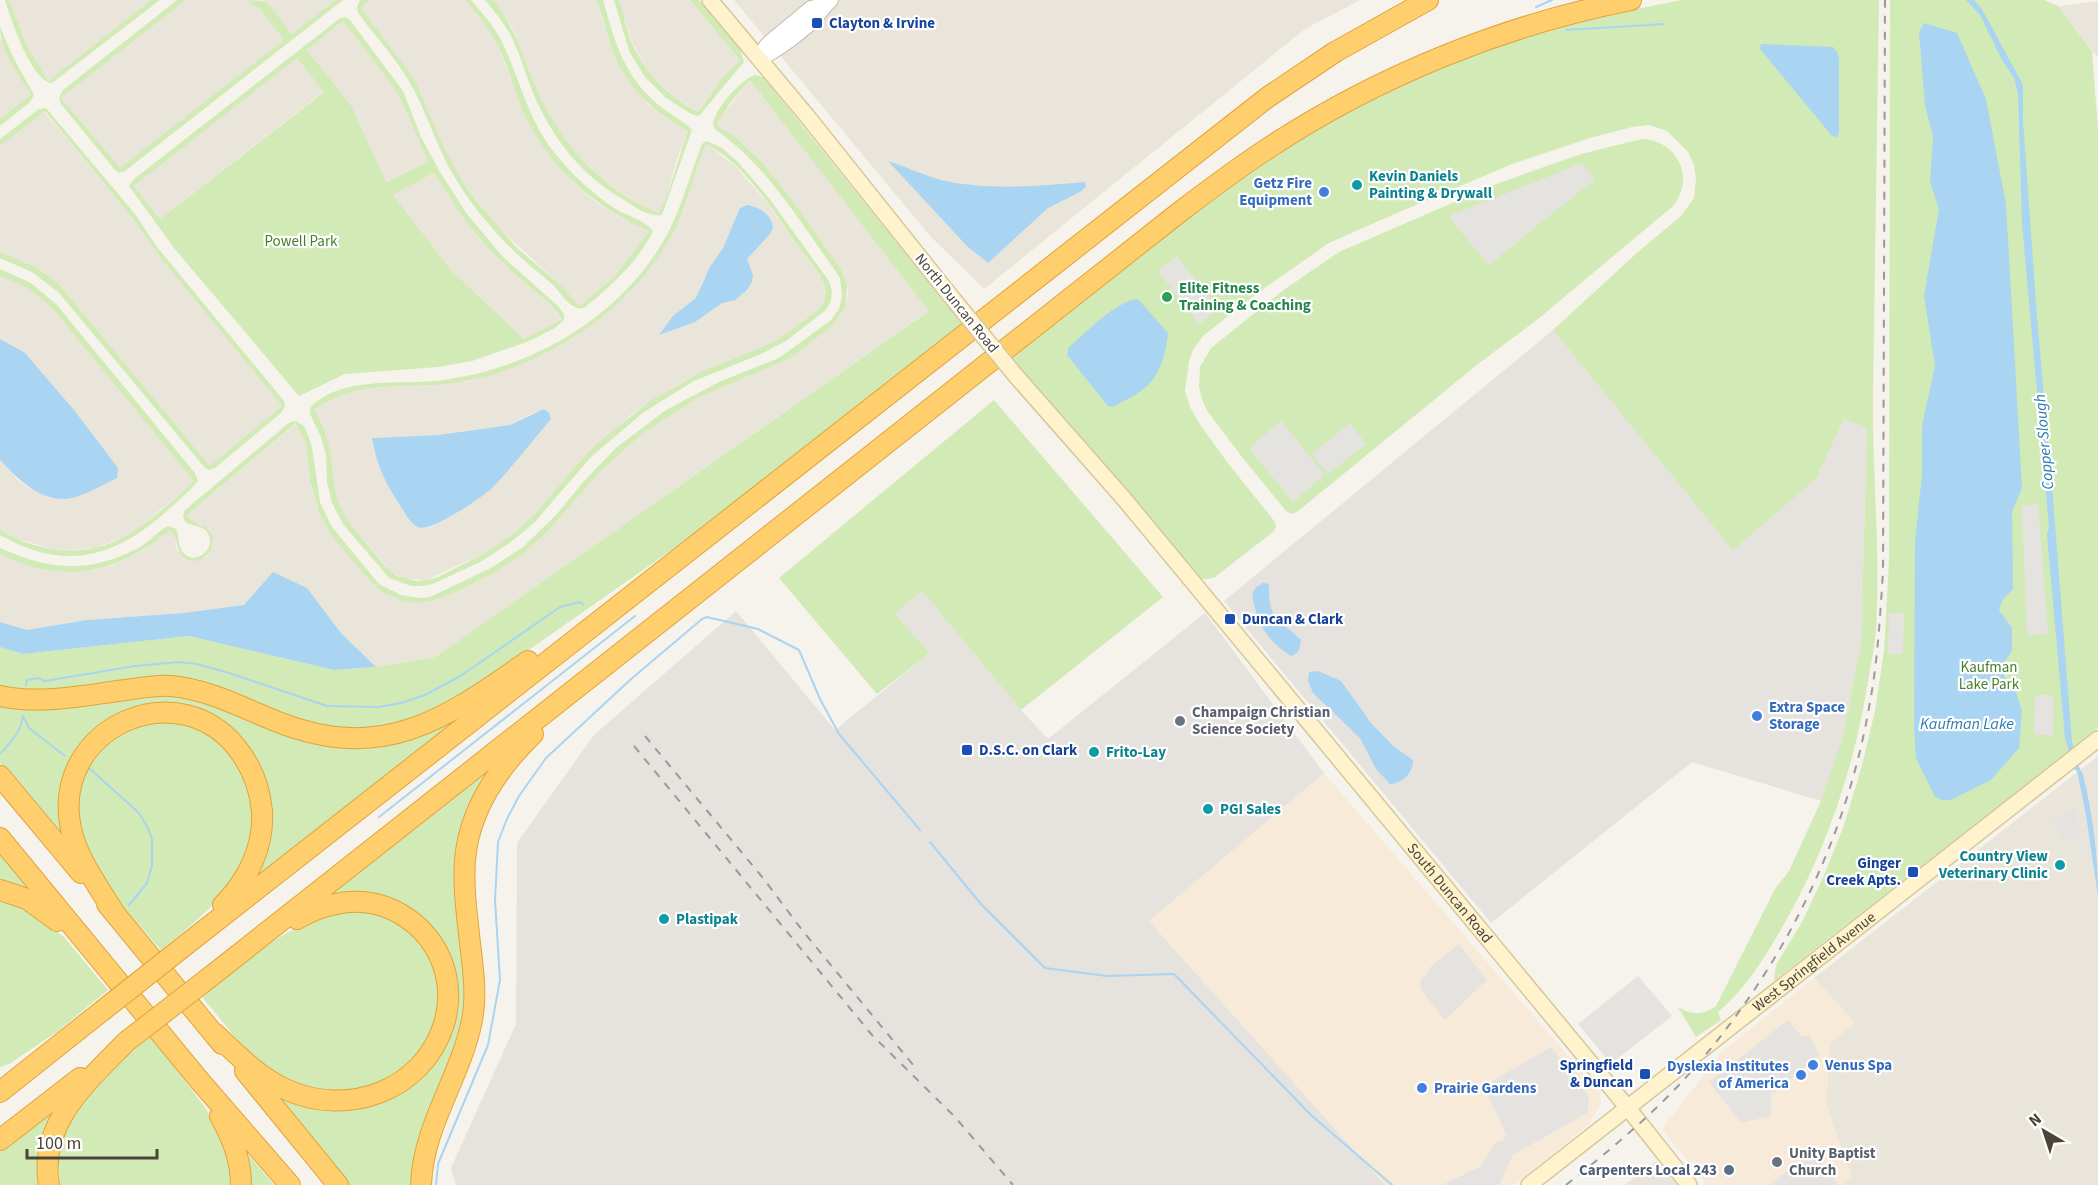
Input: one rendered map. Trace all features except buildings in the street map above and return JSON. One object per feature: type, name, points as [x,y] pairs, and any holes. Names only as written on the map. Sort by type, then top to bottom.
[{"type":"highway","points":[[182,944],[620,605],[1268,97],[1335,52],[1428,0]]},
{"type":"highway","points":[[0,1140],[227,964],[1181,211],[1271,146],[1353,99],[1441,58],[1530,26],[1631,0]]},
{"type":"highway","points":[[421,1185],[425,1148],[472,1022],[474,983],[465,869],[469,837],[479,807],[500,771],[524,743],[682,603]]},
{"type":"highway","points":[[0,696],[42,699],[171,686],[205,694],[311,733],[343,739],[385,736],[423,726],[447,715],[470,702],[585,622],[620,605]]},
{"type":"highway","points":[[0,1092],[164,963],[225,903],[237,889],[253,862],[261,832],[259,792],[248,764],[239,750],[224,734],[201,720],[176,714],[159,713],[136,716],[126,720],[112,727],[90,746],[75,771],[68,800],[71,831],[85,865],[115,914]]},
{"type":"highway","points":[[0,776],[338,1185]]},
{"type":"highway","points":[[0,838],[199,1080],[290,1185]]},
{"type":"highway","points":[[0,890],[27,899],[45,910],[108,970]]},
{"type":"highway","points":[[214,1033],[263,1076],[285,1089],[313,1098],[351,1101],[383,1092],[409,1076],[426,1059],[436,1044],[447,1016],[447,980],[435,948],[409,919],[372,903],[347,902],[320,908],[280,928],[227,964]]},
{"type":"highway","points":[[0,1075],[68,1039]]},
{"type":"highway","points":[[49,1185],[49,1150],[60,1118],[74,1097],[127,1041]]},
{"type":"highway","points":[[199,1080],[229,1131],[239,1160],[242,1185]]},
{"type":"main road","name":"North Duncan Road","points":[[710,0],[1016,376],[1125,500],[1208,601]]},
{"type":"main road","name":"South Duncan Road","points":[[1208,601],[1689,1185]]},
{"type":"main road","name":"West Springfield Avenue","points":[[1529,1185],[2098,739]]},
{"type":"street","points":[[759,59],[766,46],[811,8],[827,3]]},
{"type":"shaded area","points":[[9,0],[151,0],[48,81],[27,46]]},
{"type":"shaded area","points":[[186,0],[247,0],[251,5],[260,9],[285,40],[120,169],[61,98]]},
{"type":"shaded area","points":[[265,0],[335,0],[292,34]]},
{"type":"shaded area","points":[[370,0],[465,0],[485,24],[496,42],[528,121],[548,153],[577,186],[596,202],[649,231],[614,277],[579,307],[565,289],[500,229],[464,184],[442,143],[415,80],[361,8]]},
{"type":"shaded area","points":[[493,0],[596,0],[611,47],[624,74],[649,105],[688,131],[659,213],[642,206],[599,177],[573,151],[554,124],[538,93],[512,27]]},
{"type":"shaded area","points":[[619,0],[690,0],[740,60],[698,112],[674,97],[648,71],[632,42]]},
{"type":"shaded area","points":[[734,0],[1360,0],[1305,29],[984,289],[931,237]]},
{"type":"shaded area","points":[[2098,1],[2098,58],[2058,6]]},
{"type":"shaded area","points":[[343,21],[392,85],[402,102],[428,162],[385,182],[351,105],[307,50]]},
{"type":"shaded area","points":[[0,38],[15,69],[31,94],[0,119]]},
{"type":"shaded area","points":[[297,57],[324,91],[160,219],[134,186]]},
{"type":"shaded area","points":[[750,80],[930,310],[435,657],[376,667],[341,633],[307,588],[245,605],[183,613],[87,620],[27,630],[0,622],[0,554],[46,570],[61,572],[93,570],[111,566],[139,553],[170,530],[175,536],[177,550],[190,560],[207,557],[213,537],[201,524],[187,515],[297,423],[306,444],[310,481],[316,504],[327,528],[368,579],[390,596],[416,603],[450,595],[492,574],[522,555],[547,532],[600,472],[642,434],[699,397],[791,358],[842,314],[848,293],[841,269],[790,197],[761,161],[744,145],[715,125]]},
{"type":"shaded area","points":[[44,111],[282,406],[211,467],[59,284],[36,267],[0,252],[0,146]]},
{"type":"shaded area","points":[[706,143],[736,167],[764,199],[822,279],[826,295],[824,303],[776,341],[701,372],[632,414],[579,462],[534,515],[518,530],[485,553],[426,580],[405,579],[391,572],[342,511],[335,493],[313,409],[335,397],[365,388],[471,381],[540,356],[575,337],[626,296],[663,250],[684,209]],"holes":[[[537,411],[411,521],[373,438],[438,435],[510,425]]]},
{"type":"shaded area","points":[[1576,164],[1583,165],[1595,179],[1489,265],[1451,220],[1451,215]]},
{"type":"shaded area","points":[[434,173],[479,238],[504,265],[542,297],[562,319],[524,339],[451,270],[393,195]]},
{"type":"shaded area","points":[[1177,256],[1218,309],[1199,324],[1158,271]]},
{"type":"shaded area","points":[[0,276],[29,289],[51,307],[195,481],[136,530],[122,538],[94,548],[52,549],[18,539],[0,529],[0,460],[28,488],[61,499],[24,352],[0,339]]},
{"type":"shaded area","points":[[1553,330],[1733,549],[1816,479],[1844,419],[1867,428],[1861,642],[1843,736],[1821,801],[1692,762],[1491,923],[1224,601]]},
{"type":"shaded area","points":[[1281,421],[1325,475],[1293,502],[1251,451],[1252,445]]},
{"type":"shaded area","points":[[1350,423],[1366,444],[1328,474],[1312,454]]},
{"type":"shaded area","points":[[2038,503],[2048,634],[2027,635],[2022,506]]},
{"type":"shaded area","points":[[922,591],[1048,739],[1205,613],[1324,773],[1149,921],[1385,1185],[456,1185],[451,1168],[516,1024],[517,843],[594,735],[736,611],[835,730],[930,653],[895,614]]},
{"type":"shaded area","points":[[1889,613],[1904,613],[1903,654],[1888,654]]},
{"type":"shaded area","points":[[2035,695],[2053,695],[2053,735],[2034,735]]},
{"type":"shaded area","points":[[2098,756],[2098,1185],[1841,1185],[1851,1176],[1826,1104],[1830,1043],[1855,1023],[1814,978]]},
{"type":"shaded area","points":[[1324,773],[1600,1093],[1599,1108],[1587,1126],[1514,1185],[1385,1185],[1149,921]]},
{"type":"shaded area","points":[[2075,807],[2082,838],[2064,842],[2050,821]]},
{"type":"shaded area","points":[[1459,944],[1487,980],[1445,1020],[1420,988],[1421,979],[1429,972],[1428,969]]},
{"type":"shaded area","points":[[1638,976],[1672,1016],[1611,1064],[1578,1024]]},
{"type":"shaded area","points":[[1814,978],[1855,1023],[1830,1043],[1826,1104],[1851,1176],[1841,1185],[1707,1185],[1662,1129],[1721,1053]]},
{"type":"shaded area","points":[[1788,1020],[1802,1037],[1810,1035],[1819,1055],[1771,1095],[1771,1116],[1741,1123],[1709,1082]]},
{"type":"shaded area","points":[[1551,1047],[1589,1097],[1587,1113],[1513,1155],[1499,1185],[1442,1185],[1481,1166],[1496,1142],[1504,1140],[1506,1134],[1487,1094],[1486,1085]]},
{"type":"shaded area","points":[[1812,1151],[1839,1185],[1770,1185]]},
{"type":"shaded area","points":[[1656,1161],[1678,1185],[1625,1185]]},
{"type":"green space","points":[[5,0],[9,0],[27,46],[48,81],[151,0],[160,0],[52,83],[44,80],[29,61]]},
{"type":"green space","points":[[177,0],[186,0],[61,98],[120,168],[284,40],[260,9],[251,5],[247,0],[266,1],[292,34],[335,0],[343,0],[125,171],[119,173],[61,104],[59,98],[63,90]]},
{"type":"green space","points":[[360,0],[370,0],[361,8],[415,80],[442,143],[464,184],[516,247],[565,289],[579,306],[614,277],[649,231],[612,212],[595,200],[564,173],[551,157],[528,122],[492,35],[465,0],[471,0],[498,35],[537,125],[561,160],[606,202],[645,223],[653,231],[640,253],[613,283],[584,308],[571,304],[507,244],[470,200],[444,157],[410,83],[358,13],[357,7]]},
{"type":"green space","points":[[485,0],[493,0],[508,23],[539,94],[560,132],[573,149],[603,180],[620,193],[659,213],[688,131],[652,107],[625,75],[612,49],[596,0],[603,0],[621,55],[635,79],[655,102],[692,130],[662,215],[642,211],[610,191],[573,158],[553,132],[533,94],[519,53],[509,33]]},
{"type":"green space","points":[[614,0],[619,0],[631,41],[650,73],[667,91],[698,112],[720,81],[740,60],[690,0],[699,0],[740,49],[744,62],[699,116],[691,114],[666,98],[645,77],[629,51]]},
{"type":"green space","points":[[1682,0],[1879,0],[1873,396],[1877,600],[1873,655],[1862,715],[1845,781],[1808,878],[1757,968],[1743,987],[1718,1012],[1721,1020],[1696,1037],[1678,1007],[1697,1013],[1716,1006],[1775,889],[1789,871],[1821,801],[1843,736],[1861,642],[1867,428],[1844,419],[1816,479],[1733,550],[1553,330],[1681,216],[1694,198],[1696,179],[1694,165],[1688,152],[1667,131],[1649,125],[1590,138],[1512,164],[1383,219],[1329,243],[1256,294],[1203,336],[1193,350],[1189,361],[1185,391],[1190,407],[1201,426],[1275,522],[1276,527],[1273,532],[1215,577],[1204,579],[1193,574],[1008,355],[1192,211],[1275,153],[1361,103],[1449,63],[1531,35],[1576,21]]},
{"type":"green space","name":"Kaufman Lake Park","points":[[1890,0],[2044,0],[2058,6],[2092,51],[2098,129],[2098,728],[1774,981],[1776,965],[1803,920],[1844,825],[1875,711],[1884,651],[1889,560]]},
{"type":"green space","name":"Powell Park","points":[[345,17],[350,20],[403,91],[421,137],[467,214],[503,257],[558,306],[564,314],[564,320],[555,328],[527,342],[472,361],[438,367],[345,374],[299,396],[174,248],[129,186],[134,179],[339,19]],"holes":[[[343,21],[392,85],[402,102],[428,162],[386,182],[351,105],[307,50]],[[297,58],[324,92],[160,219],[134,186]],[[434,173],[484,244],[512,272],[535,290],[562,319],[524,339],[451,270],[393,195]]]},
{"type":"green space","points":[[0,27],[34,95],[29,103],[0,126],[0,119],[31,94],[6,53]]},
{"type":"green space","points":[[756,75],[763,77],[962,324],[960,327],[713,521],[456,701],[401,725],[346,730],[294,719],[220,690],[39,691],[0,686],[0,647],[23,654],[189,636],[334,670],[376,667],[435,657],[929,311],[750,80],[731,102],[716,125],[734,136],[761,161],[790,197],[841,269],[847,285],[845,308],[832,326],[791,358],[699,397],[642,434],[600,472],[547,532],[522,555],[492,574],[450,595],[430,601],[416,603],[400,600],[382,592],[332,536],[320,515],[310,481],[306,444],[296,423],[187,515],[208,529],[213,537],[211,551],[201,560],[192,561],[182,556],[170,530],[130,557],[89,570],[68,572],[46,570],[23,564],[0,554],[0,548],[19,556],[54,565],[88,565],[123,555],[142,546],[168,526],[176,529],[182,551],[187,556],[199,557],[208,549],[209,537],[204,529],[185,522],[183,515],[185,510],[290,422],[296,421],[304,426],[308,435],[312,447],[320,502],[331,525],[379,584],[401,595],[430,597],[491,568],[523,547],[556,515],[617,447],[666,410],[721,381],[779,358],[831,320],[839,309],[842,296],[840,278],[834,269],[766,176],[713,125],[723,103],[744,82]]},
{"type":"green space","points":[[46,108],[135,214],[157,247],[284,401],[285,406],[281,413],[215,468],[209,470],[205,468],[59,293],[32,272],[0,258],[0,252],[36,267],[59,284],[210,466],[282,406],[163,261],[133,219],[45,111],[0,146],[0,139],[39,109]]},
{"type":"green space","points":[[1642,139],[1665,146],[1679,162],[1683,173],[1683,184],[1680,195],[1673,206],[1538,319],[1478,364],[1297,512],[1292,514],[1286,511],[1242,457],[1203,402],[1199,387],[1200,367],[1211,348],[1285,289],[1339,252],[1496,184],[1581,154]]},
{"type":"green space","points":[[706,141],[722,148],[737,161],[769,198],[829,281],[832,291],[831,301],[826,310],[786,341],[761,354],[694,381],[644,412],[591,457],[534,523],[482,561],[433,584],[411,586],[389,578],[343,524],[332,503],[327,482],[326,455],[321,437],[310,414],[310,408],[320,399],[346,388],[376,383],[454,378],[490,370],[525,358],[558,342],[589,322],[617,299],[642,272],[663,242],[680,206],[702,144]],"holes":[[[706,144],[721,153],[759,191],[819,274],[826,292],[818,310],[776,341],[701,372],[650,401],[599,442],[518,530],[485,553],[438,577],[416,581],[397,576],[385,566],[347,520],[341,509],[335,489],[327,439],[314,409],[330,400],[362,390],[446,384],[480,378],[515,367],[579,334],[608,312],[634,287],[657,259],[680,219]]]},
{"type":"green space","points":[[0,269],[31,283],[57,305],[195,473],[198,481],[168,510],[129,539],[109,549],[68,556],[46,553],[24,547],[0,535],[0,529],[44,548],[76,550],[92,548],[131,533],[194,481],[51,307],[29,289],[0,276]]},
{"type":"green space","points":[[994,400],[1163,597],[1021,710],[922,591],[895,614],[930,653],[877,694],[779,578]]},
{"type":"green space","points":[[168,693],[373,746],[425,734],[481,704],[249,888],[263,859],[249,753],[184,710],[85,743],[65,841],[0,763],[0,702]]},
{"type":"green space","points":[[167,719],[190,722],[202,727],[234,756],[251,794],[254,815],[252,836],[246,857],[236,876],[211,907],[161,950],[115,897],[101,877],[88,856],[75,812],[77,789],[94,753],[113,736],[135,723]]},
{"type":"green space","points":[[505,750],[476,797],[467,1015],[415,1185],[349,1185],[266,1086],[320,1107],[401,1088],[455,1016],[431,930],[325,899]]},
{"type":"green space","points":[[0,849],[42,899],[0,884]]},
{"type":"green space","points":[[0,898],[22,905],[64,937],[108,990],[58,1031],[9,1064],[0,1067]]},
{"type":"green space","points":[[364,908],[396,923],[426,946],[440,979],[437,1018],[425,1046],[402,1070],[380,1084],[349,1094],[312,1089],[277,1077],[246,1051],[200,994],[272,942],[319,914]]},
{"type":"green space","points":[[151,1036],[206,1109],[228,1149],[231,1185],[60,1185],[58,1155],[65,1118],[97,1081]]},
{"type":"green space","points":[[66,1095],[42,1185],[0,1185],[0,1147]]},
{"type":"green space","points":[[239,1144],[274,1185],[246,1185]]},
{"type":"water","name":"Copper Slough","points":[[1966,0],[1974,0],[1982,9],[2023,85],[2023,121],[2037,317],[2072,742],[2083,774],[2092,820],[2098,897],[2077,771],[2074,769],[2065,738],[2022,223],[2018,94],[2014,78],[2002,60],[1980,15]]},
{"type":"water","name":"Kaufman Lake","points":[[1924,23],[1957,33],[1986,99],[2006,204],[2022,488],[2012,512],[2013,589],[2003,599],[1999,610],[2012,628],[2012,651],[2005,661],[2004,676],[2016,692],[2022,711],[2019,748],[1991,780],[1951,800],[1935,797],[1916,758],[1914,725],[1915,542],[1922,475],[1922,425],[1935,366],[1924,296],[1939,209],[1930,182],[1933,136],[1925,105],[1919,32]]},
{"type":"water","points":[[1761,44],[1833,47],[1839,58],[1839,133],[1837,137],[1832,136],[1760,49]]},
{"type":"water","points":[[888,161],[941,180],[977,186],[1013,187],[1085,182],[1086,187],[1048,208],[988,263],[967,246]]},
{"type":"water","points":[[748,205],[765,212],[773,228],[747,259],[753,275],[747,290],[735,300],[722,303],[695,322],[659,335],[673,316],[696,298],[710,267],[723,248],[740,208]]},
{"type":"water","points":[[1138,299],[1168,333],[1165,353],[1157,373],[1146,387],[1113,407],[1108,406],[1067,355],[1069,347],[1111,311],[1129,301]]},
{"type":"water","points":[[0,339],[24,352],[74,410],[118,468],[117,478],[79,496],[67,499],[56,498],[25,484],[0,460]]},
{"type":"water","points":[[544,409],[549,413],[551,419],[494,486],[457,512],[434,525],[424,527],[418,527],[412,523],[393,495],[379,464],[372,438],[438,435],[510,425]]},
{"type":"water","points":[[273,572],[307,588],[341,633],[376,667],[334,670],[189,636],[23,654],[0,647],[0,622],[27,630],[87,620],[183,613],[244,605]]},
{"type":"water","points":[[1263,583],[1269,584],[1270,605],[1276,617],[1301,640],[1299,650],[1294,655],[1291,656],[1275,644],[1260,622],[1252,594],[1256,587]]},
{"type":"water","points":[[1318,671],[1341,681],[1371,723],[1394,747],[1413,760],[1409,773],[1403,779],[1390,784],[1376,769],[1360,738],[1313,693],[1308,680],[1309,672]]},
{"type":"waterway","points":[[1536,7],[1552,0]]},
{"type":"waterway","points":[[1566,30],[1664,24]]},
{"type":"waterway","points":[[26,685],[27,680],[38,678],[45,681],[135,666],[179,662],[197,664],[229,673],[327,706],[378,707],[401,703],[425,695],[462,675],[560,607],[580,602],[583,605]]},
{"type":"waterway","points":[[379,817],[635,616]]},
{"type":"waterway","points":[[436,1185],[438,1164],[488,1045],[500,980],[495,900],[498,842],[507,819],[519,796],[546,758],[630,680],[702,619],[707,617],[758,629],[799,650],[820,699],[839,734],[920,830]]},
{"type":"waterway","points":[[23,716],[29,728],[65,756]]},
{"type":"waterway","points":[[1,753],[18,732],[23,716]]},
{"type":"waterway","points":[[89,768],[138,812],[152,839],[152,866],[147,883],[129,905]]},
{"type":"waterway","points":[[930,842],[981,904],[1045,968],[1107,976],[1174,974],[1311,1115],[1392,1185]]},
{"type":"railway","points":[[1566,1185],[1624,1137],[1678,1086],[1714,1045],[1746,1001],[1776,956],[1825,858],[1844,807],[1859,755],[1875,670],[1883,572],[1885,0]]},
{"type":"railway","points":[[645,736],[914,1066]]},
{"type":"railway","points":[[634,746],[872,1035],[955,1117],[1013,1185]]},
{"type":"place","name":"Clayton & Irvine","points":[[817,23]]},
{"type":"place","name":"Kevin Daniels Painting & Drywall","points":[[1357,185]]},
{"type":"place","name":"Getz Fire Equipment","points":[[1324,192]]},
{"type":"place","name":"Elite Fitness Training & Coaching","points":[[1167,297]]},
{"type":"place","name":"Duncan & Clark","points":[[1230,619]]},
{"type":"place","name":"Extra Space Storage","points":[[1757,716]]},
{"type":"place","name":"Champaign Christian Science Society","points":[[1180,721]]},
{"type":"place","name":"D.S.C. on Clark","points":[[967,750]]},
{"type":"place","name":"Frito-Lay","points":[[1094,752]]},
{"type":"place","name":"PGI Sales","points":[[1208,809]]},
{"type":"place","name":"Country View Veterinary Clinic","points":[[2060,865]]},
{"type":"place","name":"Ginger Creek Apts.","points":[[1913,872]]},
{"type":"place","name":"Plastipak","points":[[664,919]]},
{"type":"place","name":"Venus Spa","points":[[1813,1065]]},
{"type":"place","name":"Springfield & Duncan","points":[[1645,1074]]},
{"type":"place","name":"Dyslexia Institutes of America","points":[[1801,1075]]},
{"type":"place","name":"Prairie Gardens","points":[[1422,1088]]},
{"type":"place","name":"Unity Baptist Church","points":[[1777,1162]]},
{"type":"place","name":"Carpenters Local 243","points":[[1729,1170]]}]
